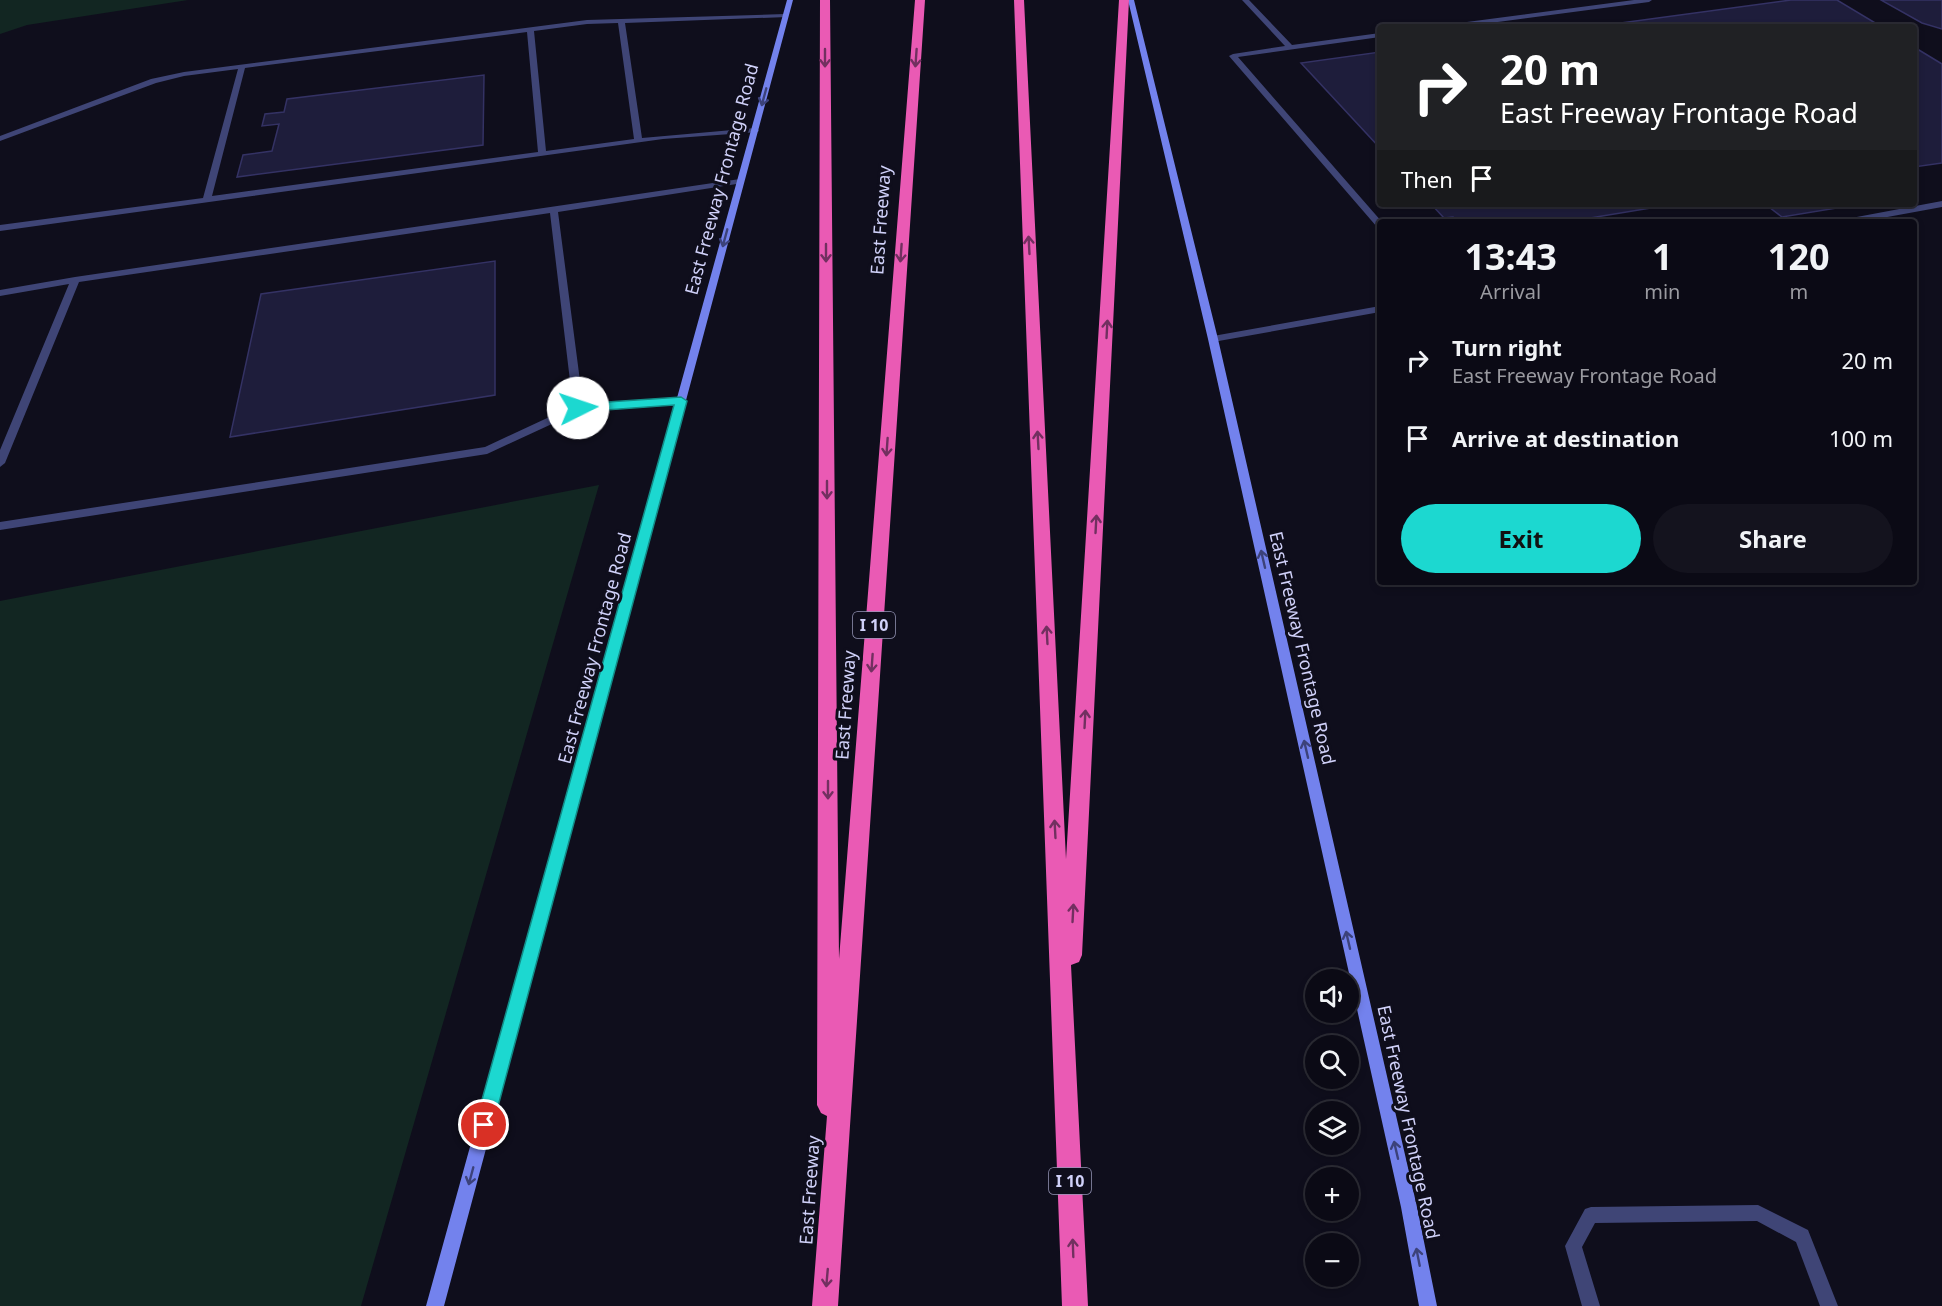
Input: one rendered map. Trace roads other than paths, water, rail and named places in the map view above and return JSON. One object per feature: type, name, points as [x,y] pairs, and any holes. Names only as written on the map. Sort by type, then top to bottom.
[{"type":"highway","points":[[825,0],[829,1250]]},
{"type":"highway","name":"East Freeway","points":[[825,1306],[920,0]]},
{"type":"highway","name":"I 10","points":[[1019,0],[1075,1306]]},
{"type":"highway","points":[[1065,1056],[1124,0]]},
{"type":"main road","name":"East Freeway Frontage Road","points":[[435,1306],[790,0]]},
{"type":"main road","name":"East Freeway Frontage Road","points":[[1131,0],[1213,339],[1406,1196],[1428,1306]]},
{"type":"lane","points":[[1245,0],[1290,47]]},
{"type":"lane","points":[[1467,24],[1649,0]]},
{"type":"lane","points":[[0,139],[154,81],[184,74],[587,22],[785,16]]},
{"type":"lane","points":[[621,21],[638,140]]},
{"type":"lane","points":[[530,29],[542,153]]},
{"type":"lane","points":[[1377,35],[1233,56],[1377,222]]},
{"type":"lane","points":[[207,200],[242,66]]},
{"type":"lane","points":[[0,228],[638,140],[755,130]]},
{"type":"lane","points":[[0,293],[740,181]]},
{"type":"lane","points":[[1862,219],[1942,204]]},
{"type":"lane","points":[[554,210],[578,408]]},
{"type":"lane","points":[[0,463],[75,280]]},
{"type":"lane","points":[[1213,339],[1377,310]]},
{"type":"lane","points":[[0,526],[487,450],[578,408],[681,401]]},
{"type":"lane","points":[[1591,1306],[1573,1245],[1591,1215],[1758,1213],[1802,1236],[1829,1306]]}]
